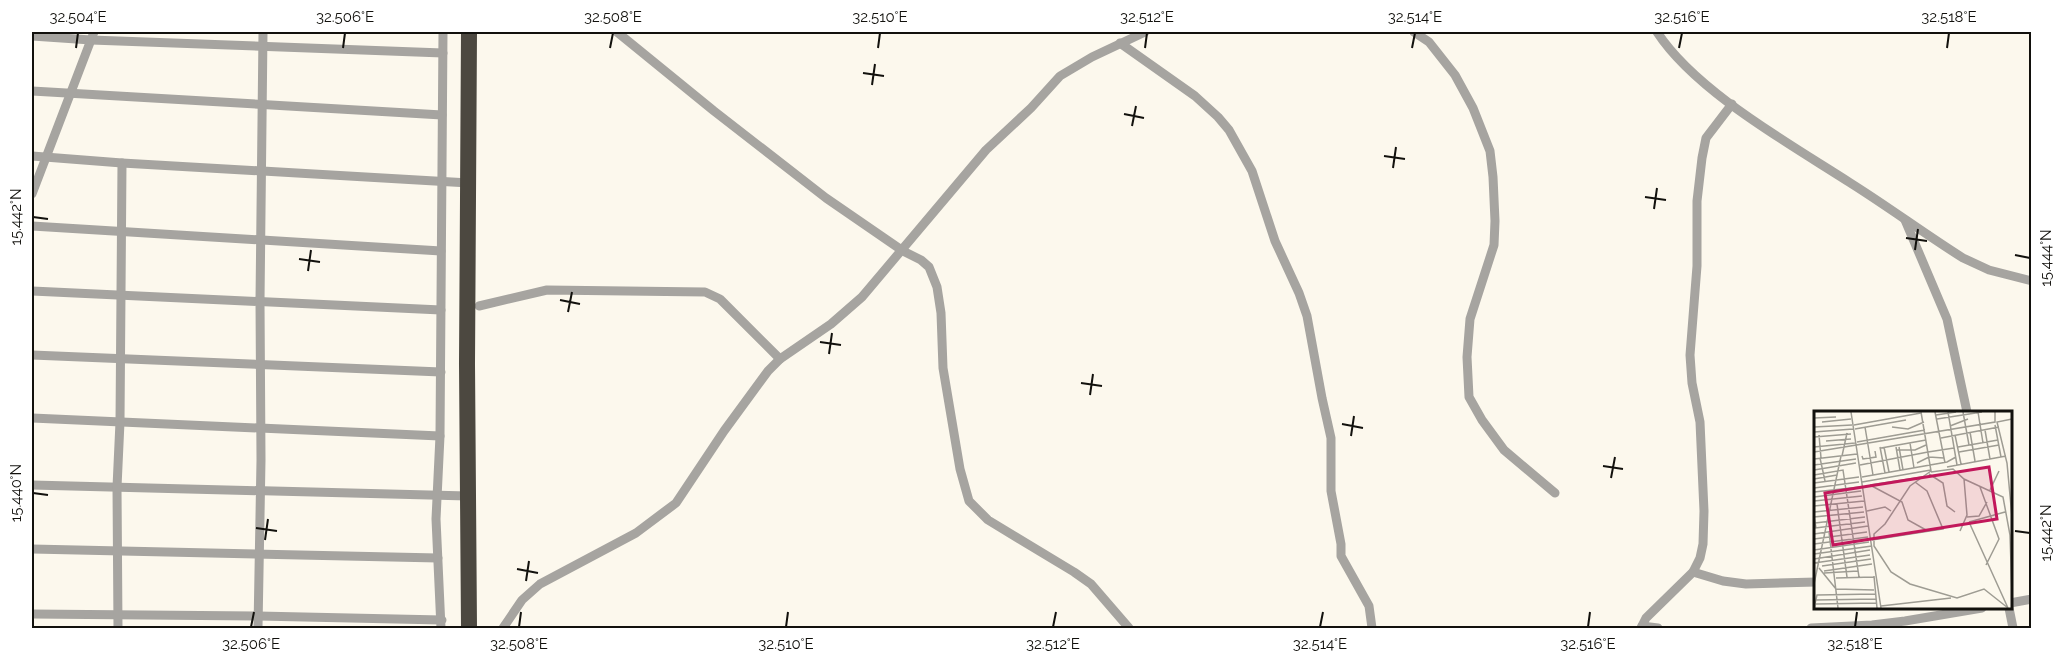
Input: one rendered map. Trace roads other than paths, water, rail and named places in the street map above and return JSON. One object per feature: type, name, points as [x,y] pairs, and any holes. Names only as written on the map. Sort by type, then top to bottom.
[{"type":"highway","points":[[469,32],[470,183],[467,363],[469,628]]},
{"type":"highway","points":[[478,628],[479,32]]},
{"type":"street","points":[[258,628],[261,491],[260,240],[263,32]]},
{"type":"street","points":[[32,614],[258,616],[442,624],[437,496],[441,436],[443,32]]},
{"type":"street","points":[[617,32],[826,198],[929,267],[937,287],[942,368],[960,468],[969,501],[988,520],[1091,584],[1129,628]]},
{"type":"street","points":[[503,628],[522,600],[540,584],[636,533],[676,503],[759,382],[780,359],[831,324],[862,297],[903,251],[975,162],[1031,108],[1060,76],[1092,57],[1144,32]]},
{"type":"street","points":[[1414,32],[1429,42],[1455,75],[1473,108],[1490,151],[1494,193],[1494,245],[1470,319],[1467,357],[1469,397],[1482,420],[1504,450],[1555,493]]},
{"type":"street","points":[[1657,32],[1696,75],[1732,104],[1905,220],[1975,264],[2031,280]]},
{"type":"street","points":[[32,36],[93,36],[443,53]]},
{"type":"street","points":[[32,194],[93,36]]},
{"type":"street","points":[[1120,43],[1195,96],[1218,117],[1229,130],[1252,171],[1275,241],[1307,316],[1331,438],[1331,491],[1341,544],[1341,556],[1369,606],[1372,628]]},
{"type":"street","points":[[32,91],[442,115]]},
{"type":"street","points":[[1658,628],[1642,627],[1646,618],[1693,572],[1700,558],[1705,530],[1700,423],[1692,383],[1690,355],[1697,266],[1697,201],[1706,138],[1732,104]]},
{"type":"street","points":[[32,156],[470,183]]},
{"type":"street","points":[[118,628],[117,487],[120,422],[122,163]]},
{"type":"street","points":[[1905,220],[1947,319],[1966,411]]},
{"type":"street","points":[[32,226],[441,251]]},
{"type":"street","points":[[479,306],[547,290],[705,292],[720,299],[780,359]]},
{"type":"street","points":[[32,291],[441,310]]},
{"type":"street","points":[[32,355],[441,372]]},
{"type":"street","points":[[32,418],[441,436]]},
{"type":"street","points":[[32,485],[468,496]]},
{"type":"street","points":[[32,549],[438,558]]},
{"type":"street","points":[[1693,572],[1723,581],[1746,584],[1814,582]]},
{"type":"street","points":[[2012,603],[2031,599]]},
{"type":"street","points":[[1811,628],[1883,624],[1976,609]]},
{"type":"street","points":[[2009,609],[2013,628]]}]
